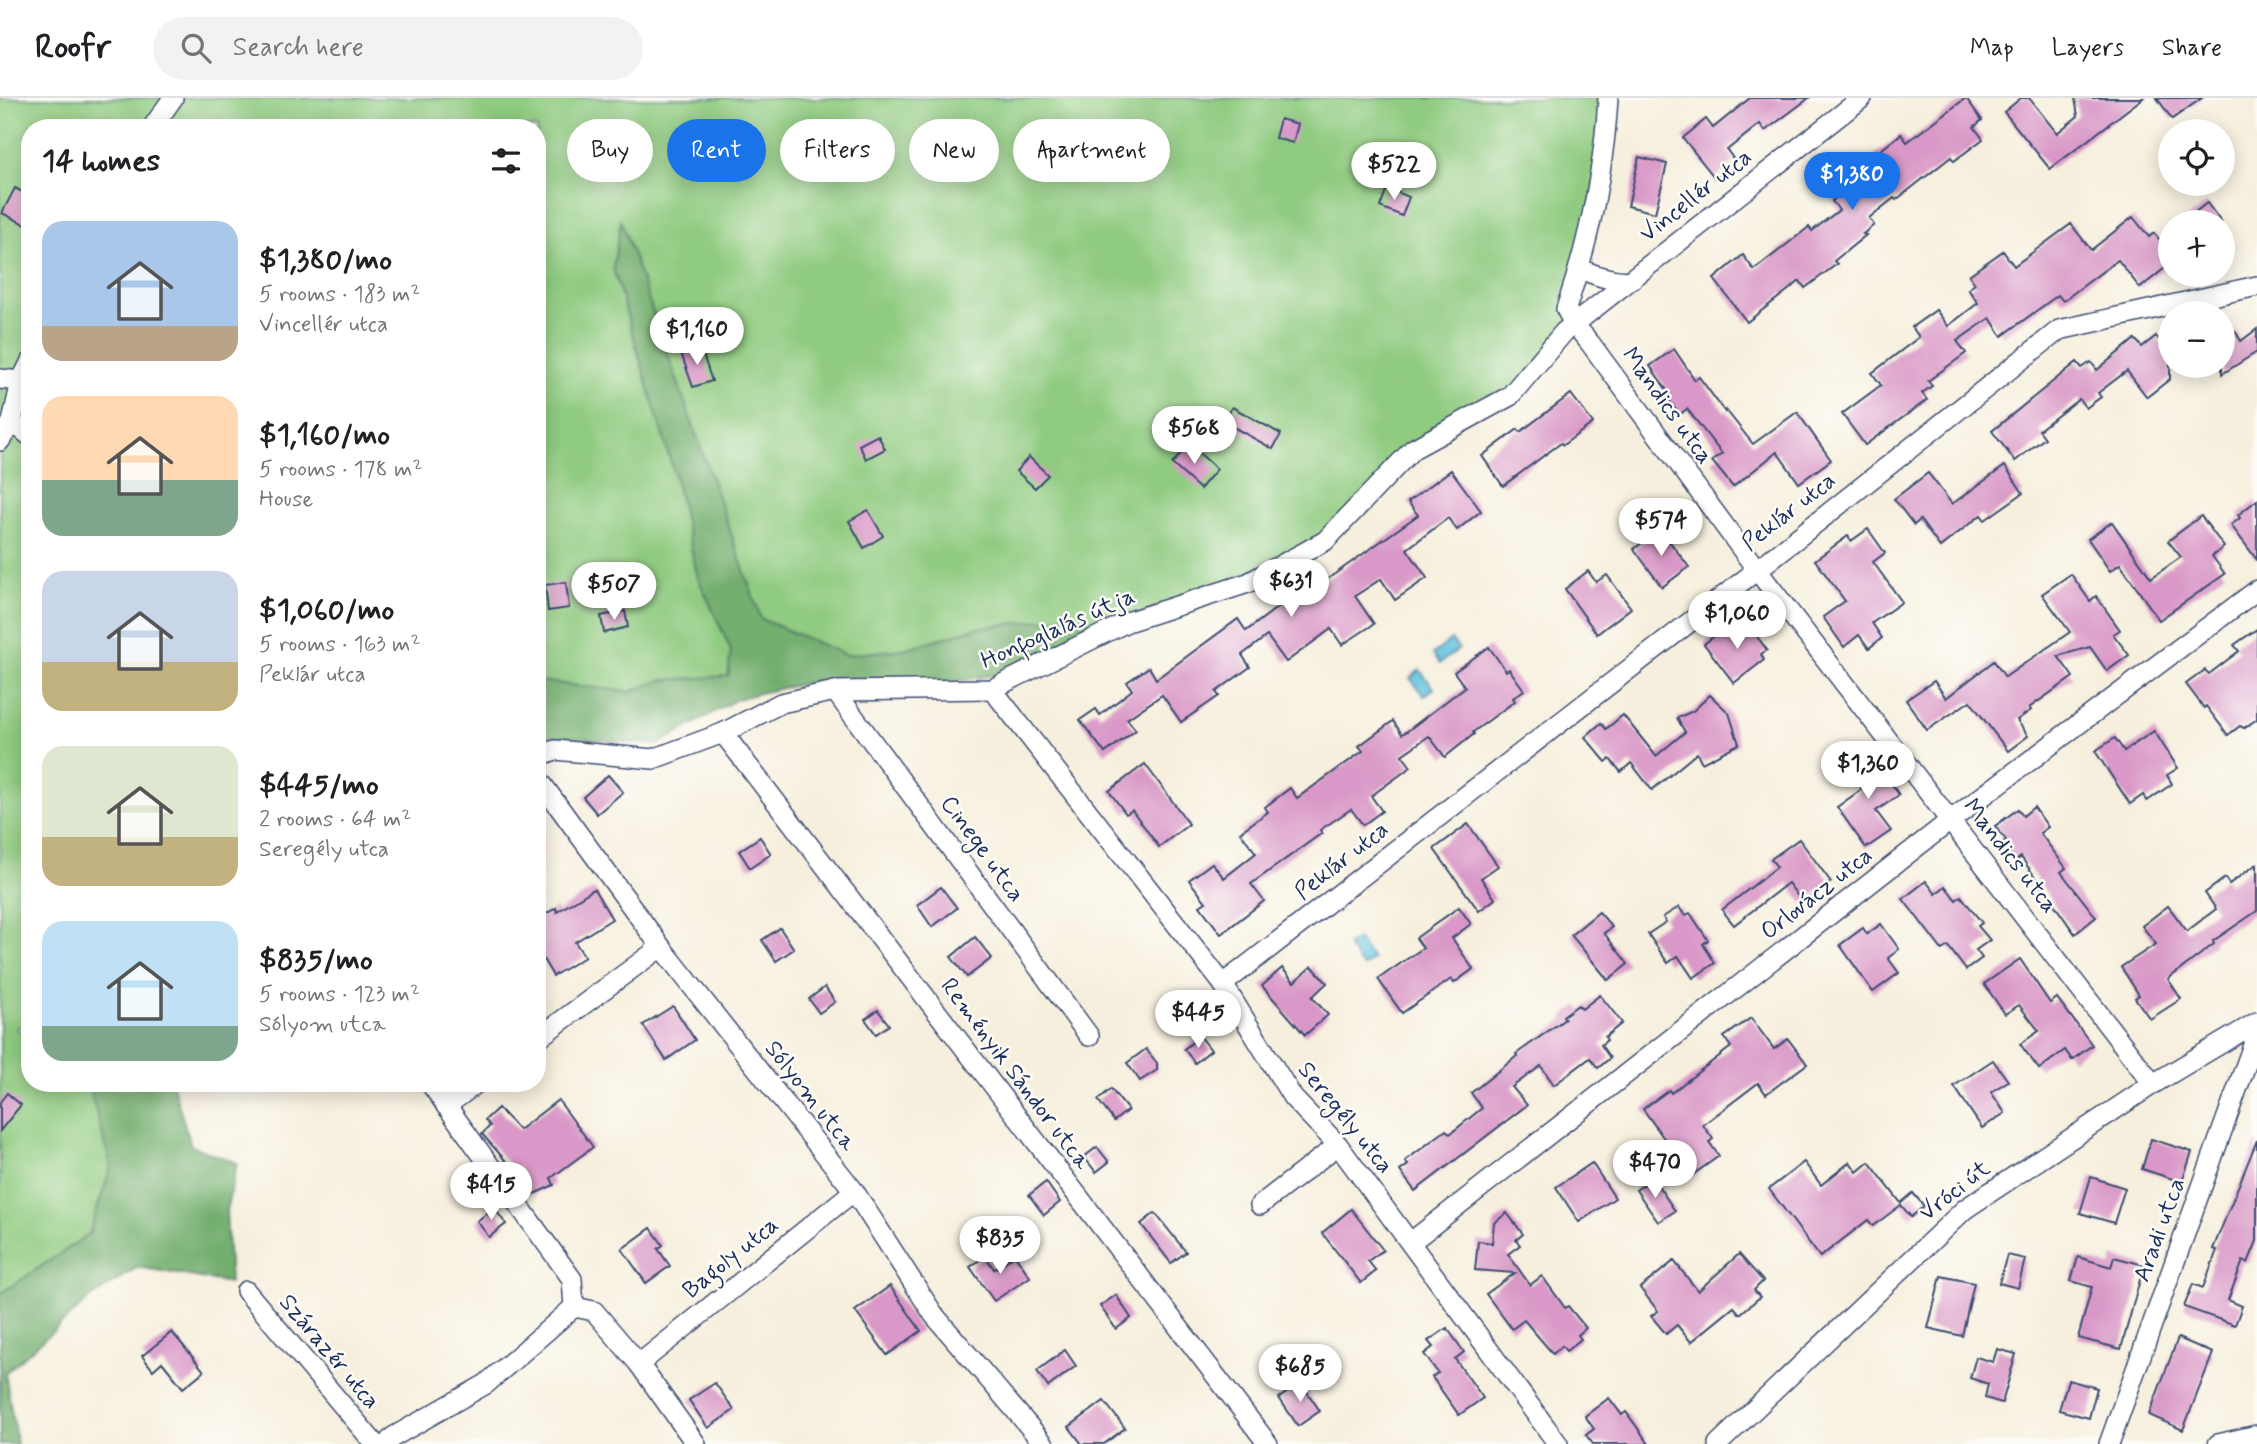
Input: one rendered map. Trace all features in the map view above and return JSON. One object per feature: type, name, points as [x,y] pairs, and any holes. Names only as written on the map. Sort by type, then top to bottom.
[{"type":"street","points":[[158,119],[173,98]]},
{"type":"street","points":[[1574,324],[1566,309],[1585,250],[1606,129],[1608,98]]},
{"type":"street","name":"Vincellér utca","points":[[1574,324],[1862,98]]},
{"type":"street","points":[[1579,268],[1596,277],[1628,281]]},
{"type":"street","name":"Peklár utca","points":[[1223,984],[1757,569],[2059,330],[2257,286]]},
{"type":"street","name":"Mandics utca","points":[[1574,324],[1757,569],[2153,1084]]},
{"type":"street","name":"Honfoglalás útja","points":[[546,754],[555,750],[653,759],[723,733],[781,703],[835,691],[992,689],[1127,622],[1248,583],[1325,541],[1413,449],[1510,396],[1553,343],[1574,324]]},
{"type":"street","points":[[0,379],[21,373]]},
{"type":"street","points":[[0,441],[12,422],[21,390]]},
{"type":"street","points":[[12,422],[21,429]]},
{"type":"street","name":"Orlovácz utca","points":[[1411,1242],[1951,820],[2257,590]]},
{"type":"street","name":"Seregély utca","points":[[992,689],[1223,984],[1293,1098],[1338,1145],[1558,1444]]},
{"type":"street","name":"Cinege utca","points":[[835,691],[1089,1036]]},
{"type":"street","name":"Reményik Sándor utca","points":[[723,733],[1268,1444]]},
{"type":"street","name":"Sólyom utca","points":[[546,789],[661,947],[854,1191],[934,1315],[1043,1444]]},
{"type":"street","points":[[546,1032],[661,947]]},
{"type":"street","name":"Vróci út","points":[[1718,1444],[1965,1209],[2153,1084],[2257,1022]]},
{"type":"street","name":"Aradi utca","points":[[2109,1444],[2257,1034]]},
{"type":"street","points":[[436,1092],[572,1279],[574,1307]]},
{"type":"street","points":[[446,1106],[465,1092]]},
{"type":"street","points":[[1260,1205],[1338,1145]]},
{"type":"street","name":"Bagoly utca","points":[[639,1363],[854,1191]]},
{"type":"street","name":"Szárazér utca","points":[[246,1291],[375,1444]]},
{"type":"street","points":[[574,1307],[594,1311],[639,1363],[696,1444]]},
{"type":"street","points":[[387,1444],[393,1437],[486,1384],[574,1307]]},
{"type":"street","points":[[2218,1444],[2257,1435]]},
{"type":"green space","points":[[0,98],[1608,98],[1574,324],[1510,396],[1413,449],[1325,541],[1102,632],[976,628],[904,649],[846,655],[761,619],[621,222],[613,268],[674,473],[698,578],[731,650],[728,677],[662,680],[630,692],[546,682],[546,119],[21,119],[21,1026],[16,1028],[21,1032],[21,1092],[91,1092],[112,1167],[89,1234],[0,1294]]},
{"type":"green space","points":[[621,221],[761,619],[846,655],[904,649],[976,628],[1070,617],[1100,626],[999,674],[925,687],[821,680],[759,693],[737,699],[657,745],[546,736],[546,682],[630,692],[661,680],[728,676],[731,650],[698,578],[674,473],[613,268]]},
{"type":"green space","points":[[91,1092],[175,1092],[191,1146],[237,1163],[226,1211],[230,1283],[138,1267],[92,1297],[5,1373],[17,1444],[0,1444],[0,1294],[89,1234],[111,1167]]},
{"type":"water","points":[[1451,640],[1459,649],[1440,663],[1433,654]]},
{"type":"water","points":[[1420,670],[1434,688],[1424,696],[1410,678]]},
{"type":"water","points":[[1357,939],[1373,959],[1363,967],[1347,946]]},
{"type":"building","points":[[1750,98],[1809,98],[1765,131],[1760,124],[1727,150],[1735,161],[1715,178],[1683,138],[1706,119],[1713,128]]},
{"type":"building","points":[[1966,98],[1982,120],[1974,127],[1983,139],[1954,161],[1951,157],[1869,218],[1874,225],[1834,261],[1837,264],[1805,288],[1800,281],[1747,322],[1714,279],[1743,255],[1754,270],[1809,227],[1812,231],[1839,210],[1832,201],[1872,169],[1866,162],[1901,134],[1907,142]]},
{"type":"building","points":[[2021,98],[2029,98],[2057,133],[2078,116],[2075,98],[2143,98],[2050,169],[2004,112]]},
{"type":"building","points":[[2157,98],[2202,98],[2172,119]]},
{"type":"building","points":[[1280,119],[1298,124],[1293,143],[1275,138]]},
{"type":"building","points":[[1639,157],[1667,164],[1655,213],[1628,206]]},
{"type":"building","points":[[15,188],[21,191],[21,222],[2,213]]},
{"type":"building","points":[[1387,188],[1409,197],[1402,216],[1380,207]]},
{"type":"building","points":[[2207,203],[2212,210],[2198,210]]},
{"type":"building","points":[[2133,217],[2149,237],[2154,233],[2158,238],[2158,274],[2140,288],[2118,260],[2063,301],[2058,295],[2002,336],[1990,318],[1957,341],[1966,353],[1928,381],[1932,386],[1922,393],[1927,400],[1865,445],[1842,414],[1881,385],[1872,373],[1919,337],[1912,327],[1936,310],[1948,326],[1978,303],[1968,289],[1975,284],[1969,275],[2003,251],[2014,266],[2071,224],[2091,250]]},
{"type":"building","points":[[2257,329],[2257,352],[2235,366],[2235,331],[2241,341]]},
{"type":"building","points":[[2156,336],[2158,378],[2170,378],[2147,397],[2127,371],[2098,393],[2101,397],[2086,408],[2079,399],[2039,430],[2045,438],[2015,461],[1992,431],[2077,362],[2082,368],[2091,362],[2097,370],[2135,339],[2142,347]]},
{"type":"building","points":[[700,346],[712,381],[693,387],[681,353]]},
{"type":"building","points":[[1674,349],[1695,380],[1699,377],[1753,444],[1797,412],[1831,460],[1799,483],[1777,452],[1733,487],[1712,461],[1722,454],[1687,409],[1679,415],[1668,398],[1671,396],[1650,366]]},
{"type":"building","points":[[1571,394],[1593,423],[1503,486],[1482,456]]},
{"type":"building","points":[[1232,407],[1281,434],[1273,449],[1224,422]]},
{"type":"building","points":[[878,435],[885,449],[866,459],[859,445]]},
{"type":"building","points":[[1189,444],[1217,469],[1200,489],[1172,464]]},
{"type":"building","points":[[1029,457],[1048,475],[1035,488],[1016,471]]},
{"type":"building","points":[[2005,466],[2023,493],[1985,520],[1981,515],[1940,547],[1920,520],[1914,525],[1894,499],[1928,473],[1952,504]]},
{"type":"building","points":[[1451,470],[1481,511],[1457,530],[1448,518],[1407,549],[1427,578],[1395,600],[1381,579],[1355,596],[1374,624],[1342,645],[1331,629],[1286,662],[1267,636],[1242,655],[1250,667],[1216,692],[1219,696],[1181,722],[1162,695],[1127,719],[1136,730],[1105,753],[1080,720],[1096,709],[1100,715],[1132,690],[1127,682],[1149,667],[1156,679],[1238,619],[1246,631],[1294,595],[1298,600],[1418,515],[1408,502]]},
{"type":"building","points":[[2257,500],[2257,560],[2231,525],[2240,518],[2238,515]]},
{"type":"building","points":[[868,510],[883,536],[864,548],[849,521]]},
{"type":"building","points":[[2201,516],[2224,547],[2212,556],[2225,574],[2159,620],[2120,564],[2110,571],[2088,539],[2112,522],[2151,578],[2181,557],[2168,541]]},
{"type":"building","points":[[1660,529],[1689,567],[1662,587],[1634,549]]},
{"type":"building","points":[[1868,529],[1885,553],[1873,562],[1902,602],[1872,623],[1882,638],[1869,648],[1859,635],[1844,647],[1823,617],[1845,601],[1815,560],[1848,536],[1851,541]]},
{"type":"building","points":[[1588,571],[1596,582],[1607,575],[1631,608],[1597,634],[1565,589]]},
{"type":"building","points":[[2071,574],[2090,601],[2096,596],[2120,630],[2113,634],[2129,655],[2107,671],[2090,647],[2058,656],[2073,677],[2029,708],[2031,710],[2017,720],[2028,736],[2008,751],[1970,701],[1927,730],[1906,700],[1934,681],[1946,698],[1994,661],[2005,677],[2070,632],[2042,594]]},
{"type":"building","points":[[566,582],[569,608],[548,611],[546,585]]},
{"type":"building","points":[[625,611],[628,627],[604,633],[601,616]]},
{"type":"building","points":[[1734,621],[1742,632],[1750,627],[1767,650],[1761,654],[1764,660],[1734,683],[1704,644]]},
{"type":"building","points":[[2257,629],[2257,719],[2228,735],[2186,684],[2205,670],[2209,674],[2239,651],[2234,645]]},
{"type":"building","points":[[1489,647],[1524,690],[1513,698],[1515,701],[1445,757],[1429,736],[1402,755],[1411,767],[1371,796],[1382,811],[1363,825],[1351,809],[1320,830],[1322,833],[1251,884],[1264,901],[1221,934],[1200,906],[1206,902],[1189,880],[1212,863],[1224,878],[1256,853],[1240,832],[1268,812],[1265,807],[1290,788],[1297,798],[1363,751],[1359,746],[1393,721],[1402,734],[1406,732],[1465,687],[1454,672]]},
{"type":"building","points":[[1710,695],[1729,713],[1739,744],[1702,763],[1697,753],[1652,790],[1631,763],[1621,772],[1610,759],[1606,762],[1585,737],[1601,723],[1606,729],[1623,715],[1656,756],[1685,732],[1677,718],[1693,711]]},
{"type":"building","points":[[2154,731],[2178,768],[2167,775],[2172,784],[2147,801],[2143,795],[2130,804],[2095,751],[2115,738],[2124,751]]},
{"type":"building","points":[[1871,752],[1899,795],[1876,811],[1891,831],[1866,848],[1837,807],[1862,789],[1847,768]]},
{"type":"building","points":[[1145,764],[1189,824],[1159,847],[1132,810],[1126,814],[1109,791]]},
{"type":"building","points":[[608,775],[623,792],[597,814],[583,797]]},
{"type":"building","points":[[2034,807],[2048,827],[2040,833],[2066,868],[2061,872],[2096,917],[2075,934],[2021,857],[2016,861],[2002,843],[2006,840],[1995,826],[2018,809],[2023,816]]},
{"type":"building","points":[[1468,824],[1498,866],[1481,878],[1495,899],[1479,911],[1434,849]]},
{"type":"building","points":[[760,837],[771,854],[750,868],[739,851]]},
{"type":"building","points":[[1799,839],[1831,882],[1803,903],[1788,883],[1734,925],[1722,910],[1777,867],[1771,859]]},
{"type":"building","points":[[2257,864],[2257,911],[2213,941],[2214,944],[2168,979],[2181,999],[2150,1019],[2135,998],[2139,995],[2121,967],[2156,944],[2142,926],[2168,906],[2187,931],[2216,909],[2205,893],[2225,878],[2229,884]]},
{"type":"building","points":[[1926,881],[1936,894],[1945,886],[1956,900],[1961,896],[1982,923],[1978,926],[1990,940],[1976,950],[1982,958],[1966,970],[1948,946],[1942,950],[1903,899]]},
{"type":"building","points":[[941,887],[957,908],[932,927],[917,905]]},
{"type":"building","points":[[594,889],[612,919],[575,942],[585,957],[553,976],[546,964],[546,914],[556,908],[557,912]]},
{"type":"building","points":[[1459,907],[1471,924],[1452,938],[1473,969],[1454,983],[1451,979],[1402,1013],[1378,979],[1423,948],[1416,938]]},
{"type":"building","points":[[1679,907],[1685,916],[1690,913],[1708,940],[1703,944],[1715,963],[1693,978],[1678,956],[1668,963],[1648,934],[1666,922],[1663,917]]},
{"type":"building","points":[[1599,912],[1612,927],[1604,933],[1628,964],[1608,980],[1571,935]]},
{"type":"building","points":[[1881,924],[1899,949],[1888,958],[1899,973],[1873,992],[1840,945],[1863,928],[1867,934]]},
{"type":"building","points":[[780,928],[794,949],[776,961],[762,940]]},
{"type":"building","points":[[975,937],[992,958],[967,977],[951,957]]},
{"type":"building","points":[[2020,959],[2050,1003],[2057,998],[2092,1045],[2072,1060],[2065,1050],[2039,1069],[2020,1044],[2039,1031],[2019,1005],[2005,1014],[1984,984]]},
{"type":"building","points":[[1312,966],[1327,983],[1312,997],[1328,1015],[1305,1035],[1262,986],[1282,968],[1294,982]]},
{"type":"building","points":[[825,987],[835,1002],[819,1013],[809,999]]},
{"type":"building","points":[[1600,995],[1622,1023],[1605,1037],[1607,1040],[1601,1045],[1610,1058],[1598,1068],[1590,1058],[1554,1085],[1541,1066],[1512,1087],[1527,1105],[1415,1191],[1400,1171],[1408,1165],[1405,1161],[1446,1130],[1450,1134],[1482,1108],[1471,1093],[1517,1056],[1516,1054],[1565,1019],[1563,1016],[1578,1005],[1582,1009]]},
{"type":"building","points":[[673,1006],[695,1040],[666,1060],[643,1025]]},
{"type":"building","points":[[878,1010],[889,1025],[876,1034],[865,1019]]},
{"type":"building","points":[[1751,1018],[1774,1049],[1788,1039],[1807,1064],[1766,1094],[1758,1083],[1703,1125],[1713,1139],[1709,1142],[1719,1156],[1691,1176],[1643,1109],[1669,1090],[1671,1093],[1731,1047],[1724,1037]]},
{"type":"building","points":[[1200,1036],[1211,1050],[1195,1063],[1184,1049]]},
{"type":"building","points":[[1146,1049],[1157,1063],[1157,1070],[1140,1081],[1127,1063]]},
{"type":"building","points":[[1993,1060],[2008,1081],[1991,1092],[2005,1113],[1982,1128],[1954,1086]]},
{"type":"building","points":[[1111,1089],[1128,1110],[1114,1121],[1098,1100]]},
{"type":"building","points":[[7,1093],[21,1105],[0,1131],[0,1102]]},
{"type":"building","points":[[558,1100],[593,1147],[551,1178],[554,1185],[532,1195],[518,1166],[514,1170],[482,1134],[490,1126],[485,1120],[498,1108],[519,1130]]},
{"type":"building","points":[[2151,1139],[2192,1152],[2182,1182],[2142,1169]]},
{"type":"building","points":[[2257,1140],[2257,1241],[2248,1263],[2243,1261],[2228,1300],[2242,1306],[2235,1325],[2184,1307],[2193,1284],[2203,1288],[2217,1250],[2213,1249]]},
{"type":"building","points":[[1097,1147],[1109,1162],[1096,1172],[1084,1157]]},
{"type":"building","points":[[1804,1162],[1821,1185],[1850,1162],[1857,1172],[1869,1162],[1901,1203],[1913,1193],[1924,1206],[1911,1217],[1901,1205],[1873,1226],[1868,1220],[1820,1257],[1769,1189]]},
{"type":"building","points":[[1592,1163],[1615,1198],[1579,1222],[1556,1187]]},
{"type":"building","points":[[2091,1177],[2125,1188],[2114,1223],[2080,1213]]},
{"type":"building","points":[[1653,1178],[1675,1211],[1658,1222],[1636,1190]]},
{"type":"building","points":[[1046,1182],[1060,1202],[1044,1215],[1029,1195]]},
{"type":"building","points":[[494,1208],[506,1224],[489,1237],[477,1221]]},
{"type":"building","points":[[1351,1209],[1383,1250],[1368,1261],[1376,1271],[1361,1283],[1322,1233]]},
{"type":"building","points":[[1155,1213],[1186,1252],[1171,1263],[1141,1224]]},
{"type":"building","points":[[1507,1213],[1523,1234],[1516,1240],[1520,1245],[1508,1254],[1530,1285],[1542,1276],[1565,1308],[1568,1306],[1586,1328],[1578,1335],[1581,1339],[1566,1351],[1562,1346],[1553,1354],[1524,1320],[1512,1329],[1486,1294],[1515,1273],[1475,1270],[1478,1241],[1492,1243],[1494,1223]]},
{"type":"building","points":[[651,1228],[663,1245],[658,1249],[670,1266],[646,1283],[622,1249]]},
{"type":"building","points":[[1739,1254],[1763,1281],[1754,1290],[1760,1297],[1740,1314],[1734,1307],[1691,1342],[1677,1325],[1666,1334],[1651,1316],[1658,1311],[1640,1288],[1674,1261],[1698,1291]]},
{"type":"building","points":[[1015,1255],[1030,1277],[994,1301],[970,1267],[985,1256],[994,1269]]},
{"type":"building","points":[[2007,1255],[2025,1259],[2018,1288],[1999,1283]]},
{"type":"building","points":[[2078,1257],[2111,1267],[2114,1257],[2144,1265],[2121,1349],[2078,1338],[2092,1287],[2071,1281]]},
{"type":"building","points":[[1941,1276],[1974,1283],[1962,1336],[1928,1328]]},
{"type":"building","points":[[890,1286],[921,1331],[887,1355],[855,1311]]},
{"type":"building","points":[[1116,1295],[1131,1318],[1116,1329],[1100,1306]]},
{"type":"building","points":[[1447,1328],[1464,1352],[1455,1359],[1483,1398],[1459,1415],[1432,1377],[1438,1373],[1424,1354],[1433,1347],[1428,1341]]},
{"type":"building","points":[[172,1332],[204,1371],[183,1388],[162,1362],[153,1370],[142,1356]]},
{"type":"building","points":[[2178,1338],[2213,1353],[2183,1430],[2149,1415]]},
{"type":"building","points":[[1997,1349],[2016,1354],[2002,1403],[1985,1398],[1988,1384],[1970,1378],[1976,1357],[1993,1362]]},
{"type":"building","points":[[1065,1350],[1076,1366],[1048,1387],[1037,1371]]},
{"type":"building","points":[[2068,1380],[2097,1388],[2089,1418],[2059,1410]]},
{"type":"building","points":[[715,1383],[734,1410],[708,1428],[689,1400]]},
{"type":"building","points":[[1301,1383],[1320,1411],[1298,1426],[1279,1398]]},
{"type":"building","points":[[1609,1398],[1622,1415],[1626,1412],[1649,1444],[1593,1444],[1586,1435],[1594,1429],[1585,1416]]},
{"type":"building","points":[[1104,1401],[1125,1428],[1104,1444],[1082,1444],[1069,1427]]}]
